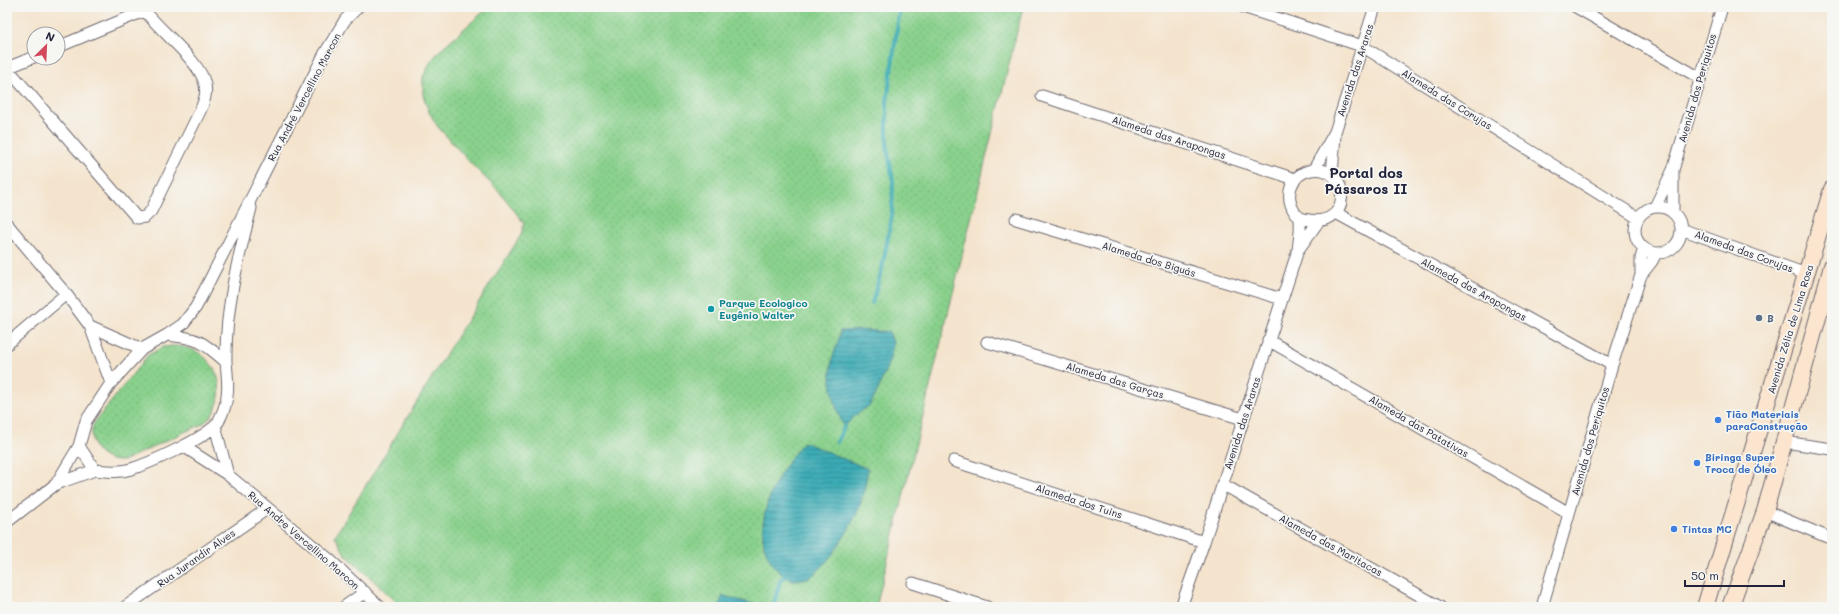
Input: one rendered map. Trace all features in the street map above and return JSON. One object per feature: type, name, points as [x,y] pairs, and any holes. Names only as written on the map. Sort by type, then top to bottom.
[{"type":"main road","name":"Avenida Zélia de Lima Rosa","points":[[1705,607],[1832,189]]},
{"type":"main road","points":[[1730,607],[1765,511],[1784,442],[1827,306],[1832,266]]},
{"type":"street","name":"Rua André Vercellino Marcon","points":[[56,484],[79,446],[86,421],[111,383],[142,349],[183,324],[196,307],[325,53],[345,20],[358,7]]},
{"type":"street","name":"Alameda das Corujas","points":[[1244,7],[1362,46],[1638,218]]},
{"type":"street","name":"Avenida das Araras","points":[[1335,132],[1375,7]]},
{"type":"street","points":[[1576,7],[1700,78]]},
{"type":"street","name":"Avenida dos Periquitos","points":[[1673,170],[1722,7]]},
{"type":"street","points":[[26,60],[7,68],[137,218],[145,217],[151,211],[201,109],[206,96],[205,83],[198,69],[143,9],[66,43]]},
{"type":"street","name":"Alameda das Arapongas","points":[[1042,96],[1295,179]]},
{"type":"street","points":[[1314,169],[1335,132]]},
{"type":"street","points":[[1332,175],[1335,132]]},
{"type":"street","points":[[1298,250],[1300,218],[1291,205],[1289,196],[1291,187],[1295,179],[1307,171],[1314,169],[1324,171],[1332,175],[1339,183],[1342,193],[1341,204],[1336,213],[1328,219],[1318,222],[1300,218]]},
{"type":"street","points":[[1656,207],[1673,170]]},
{"type":"street","points":[[1673,170],[1673,213]]},
{"type":"street","name":"Rua André Vercellino Marcon","points":[[215,426],[227,403],[226,337],[232,284],[255,190]]},
{"type":"street","points":[[1656,207],[1662,207],[1673,213],[1680,223],[1681,228],[1677,244],[1664,252],[1656,253],[1644,248],[1639,243],[1635,231],[1638,218],[1649,209],[1656,207]]},
{"type":"street","name":"Alameda das Arapongas","points":[[1336,213],[1612,364]]},
{"type":"street","name":"Alameda dos Biguás","points":[[1016,219],[1282,299]]},
{"type":"street","points":[[1298,250],[1318,222]]},
{"type":"street","points":[[7,224],[66,294],[90,326],[111,383]]},
{"type":"street","name":"Alameda das Corujas","points":[[1681,228],[1806,274]]},
{"type":"street","points":[[1642,275],[1641,258],[1644,248]]},
{"type":"street","name":"Avenida das Araras","points":[[1181,607],[1204,542],[1298,250]]},
{"type":"street","points":[[1642,275],[1656,253]]},
{"type":"street","name":"Avenida dos Periquitos","points":[[1542,607],[1612,364],[1642,275]]},
{"type":"street","points":[[7,344],[66,294]]},
{"type":"street","points":[[90,326],[142,349]]},
{"type":"street","points":[[167,335],[187,337],[204,343],[226,362]]},
{"type":"street","name":"Alameda das Patativas","points":[[1268,340],[1569,513]]},
{"type":"street","name":"Alameda das Garças","points":[[987,342],[1243,418]]},
{"type":"street","points":[[7,522],[56,484],[95,470],[113,472],[131,469],[183,446],[215,426],[228,475]]},
{"type":"street","points":[[1784,442],[1832,450]]},
{"type":"street","points":[[79,446],[95,470]]},
{"type":"street","name":"Rua Andre Vercellino Marcon","points":[[183,446],[228,475],[330,560],[380,607]]},
{"type":"street","name":"Alameda dos Tuins","points":[[954,461],[1204,542]]},
{"type":"street","name":"Alameda das Maritacas","points":[[1222,484],[1440,607]]},
{"type":"street","name":"Rua Jurandir Alves","points":[[125,607],[267,509]]},
{"type":"street","points":[[1765,511],[1832,539]]},
{"type":"street","points":[[913,583],[987,607]]},
{"type":"street","points":[[344,607],[365,592]]},
{"type":"street","points":[[1185,595],[1189,607]]},
{"type":"green space","name":"Parque Ecologico Eugênio Walter","points":[[489,7],[1023,7],[876,607],[402,607],[345,554],[335,536],[449,349],[521,235],[524,223],[499,191],[473,166],[438,127],[429,112],[423,95],[423,77],[431,61],[442,48]]},
{"type":"green space","points":[[163,347],[184,347],[195,351],[205,357],[213,367],[219,381],[220,388],[215,411],[205,422],[200,425],[123,461],[115,461],[102,455],[94,445],[92,438],[94,423],[148,355]]},
{"type":"water","points":[[861,330],[889,332],[893,342],[891,356],[878,390],[870,405],[856,415],[844,427],[833,395],[831,378],[832,361],[839,340],[840,331]]},
{"type":"water","points":[[804,442],[868,469],[864,492],[857,513],[846,534],[832,555],[817,572],[810,577],[792,580],[778,570],[772,563],[765,549],[763,533],[764,516],[776,483],[794,453]]},
{"type":"water","points":[[724,596],[765,607],[718,607]]},
{"type":"waterway","points":[[872,303],[882,269],[892,216],[893,181],[887,146],[887,101],[900,7]]},
{"type":"waterway","points":[[837,442],[844,427]]},
{"type":"waterway","points":[[773,607],[780,581],[785,576]]},
{"type":"place","name":"Parque Ecologico Eugênio Walter","points":[[711,309]]},
{"type":"place","name":"B","points":[[1759,318]]},
{"type":"place","name":"Tião Materiais paraConstrução","points":[[1718,420]]},
{"type":"place","name":"Biringa Super Troca de Óleo","points":[[1697,463]]},
{"type":"place","name":"Tintas MC","points":[[1674,529]]},
{"type":"district","name":"Portal dos Pássaros II","points":[[1366,180]]}]
